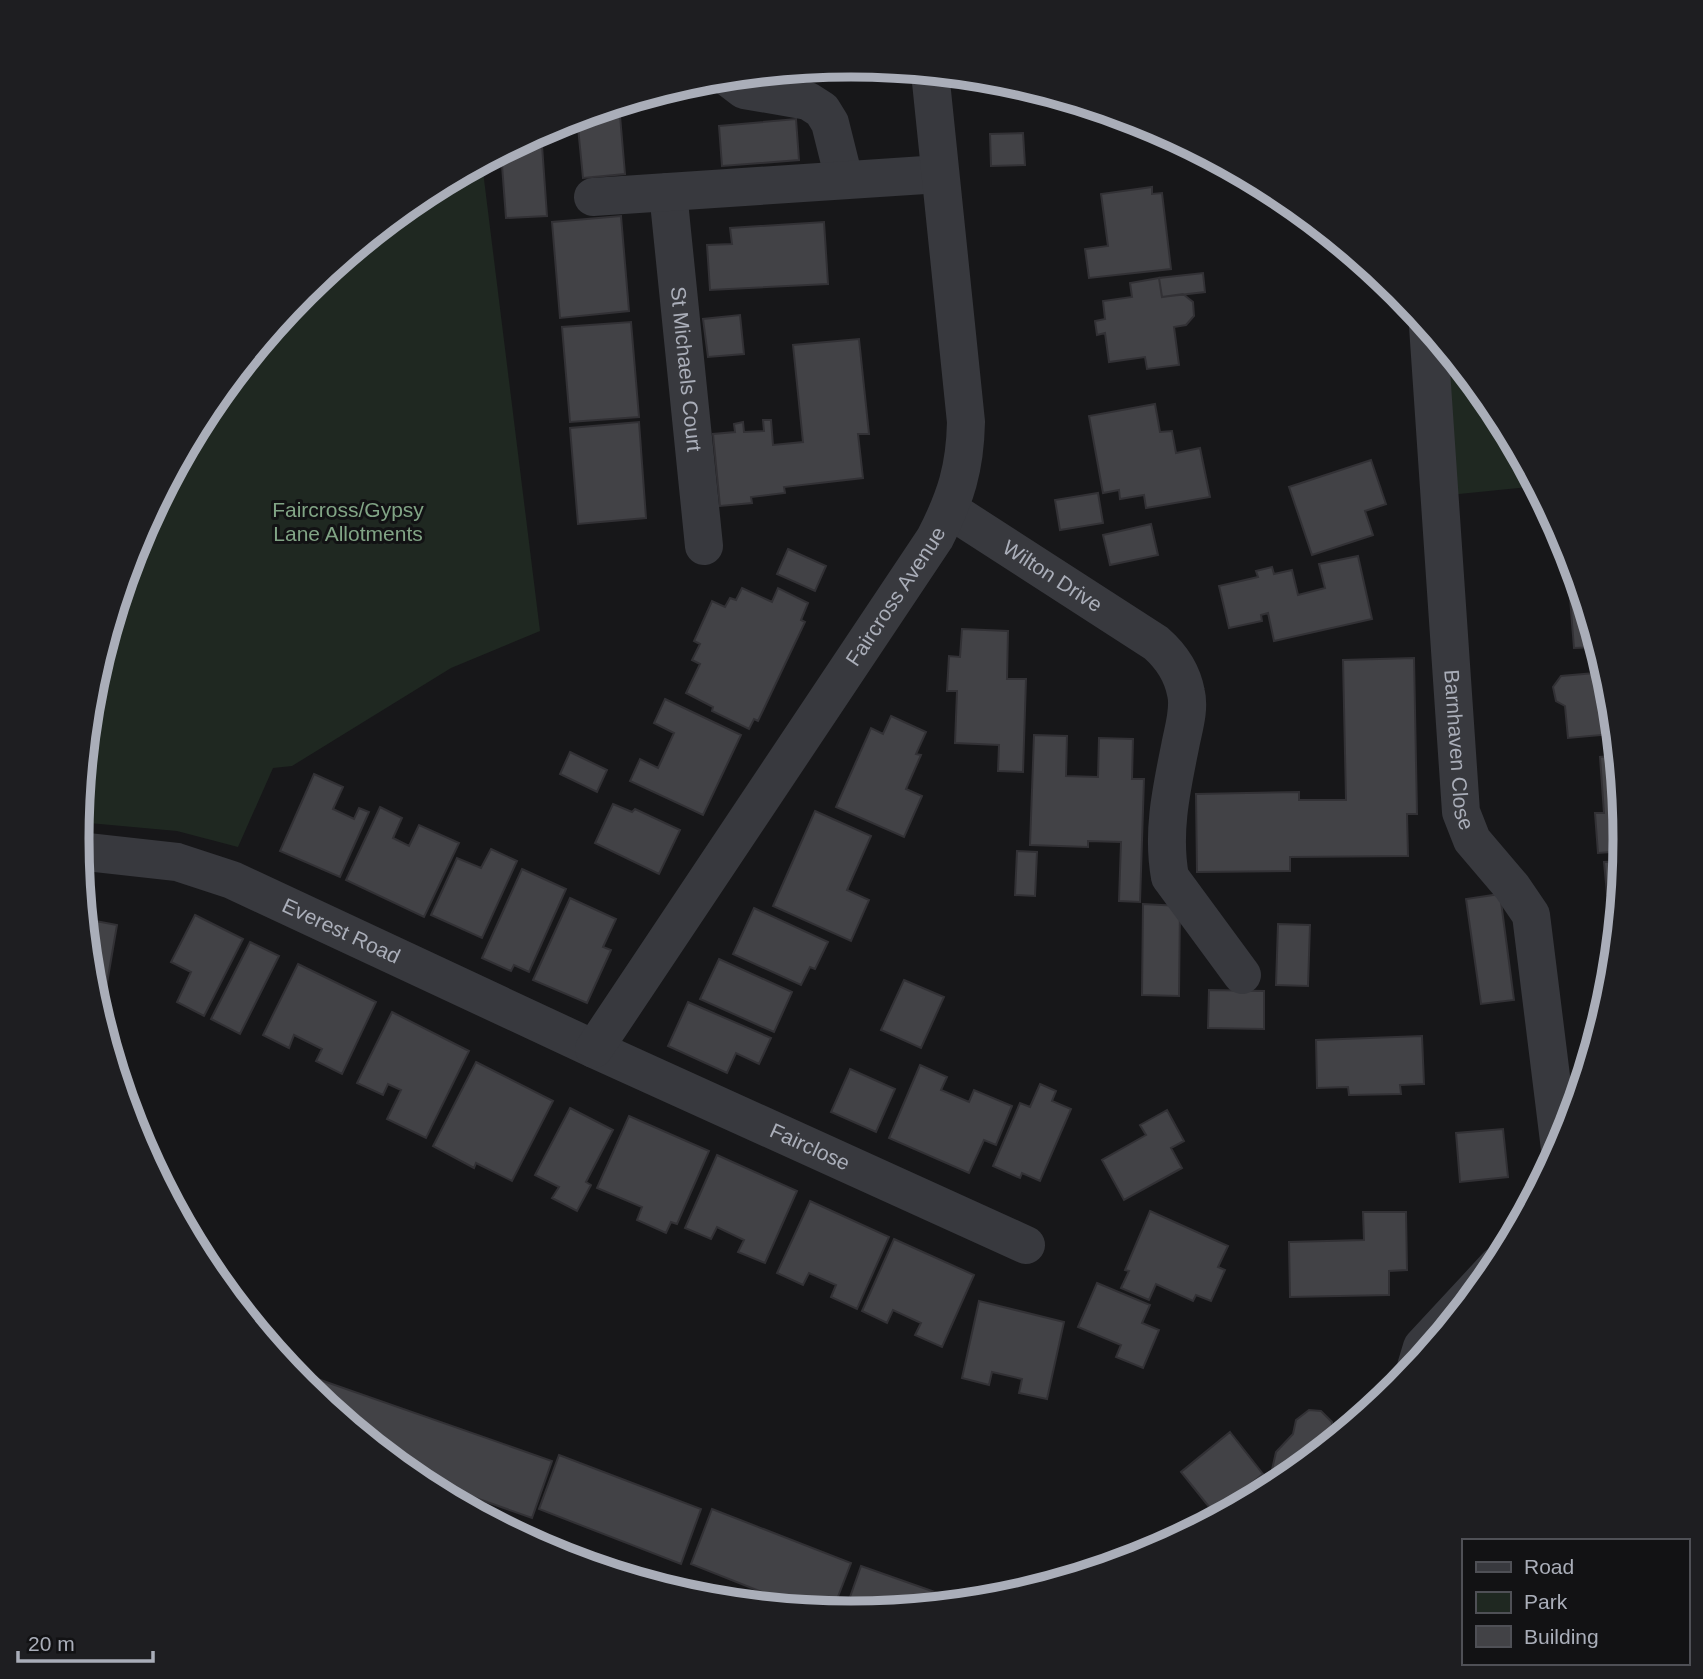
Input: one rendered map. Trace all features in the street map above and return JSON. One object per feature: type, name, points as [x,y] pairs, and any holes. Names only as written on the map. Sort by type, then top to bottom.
[{"type":"street","name":"Faircross Avenue","points":[[594,1049],[935,538],[950,510],[960,481],[966,422],[931,82]]},
{"type":"street","points":[[739,86],[744,90],[808,101],[822,110],[830,124],[844,179]]},
{"type":"street","points":[[593,197],[940,174]]},
{"type":"street","name":"St Michaels Court","points":[[668,192],[704,546]]},
{"type":"street","name":"Barnhaven Close","points":[[1429,342],[1461,812],[1472,840],[1512,887],[1531,915],[1557,1128]]},
{"type":"street","name":"Wilton Drive","points":[[950,510],[1156,643],[1172,658],[1187,696],[1186,715],[1168,810],[1167,860],[1170,877],[1242,975]]},
{"type":"street","name":"Everest Road","points":[[90,852],[177,862],[232,880],[594,1049]]},
{"type":"street","name":"Fairclose","points":[[594,1049],[1026,1245]]},
{"type":"green space","name":"Faircross/Gypsy Lane Allotments","points":[[483,172],[540,631],[451,668],[292,766],[273,768],[238,847],[177,831],[90,823],[96,740],[115,642],[129,594],[168,502],[191,458],[247,375],[312,300],[387,235]]},
{"type":"green space","points":[[1441,356],[1485,416],[1527,487],[1449,495]]},
{"type":"building","points":[[620,113],[625,174],[583,178],[578,128]]},
{"type":"building","points":[[796,119],[799,160],[722,166],[719,126]]},
{"type":"building","points":[[1023,133],[1025,165],[991,166],[990,134]]},
{"type":"building","points":[[542,143],[547,216],[506,218],[502,162]]},
{"type":"building","points":[[1152,187],[1152,194],[1162,193],[1171,269],[1089,278],[1085,249],[1108,246],[1101,194]]},
{"type":"building","points":[[621,216],[629,311],[560,318],[552,222]]},
{"type":"building","points":[[824,222],[828,284],[710,290],[707,245],[732,244],[730,228]]},
{"type":"building","points":[[1203,273],[1205,292],[1162,297],[1159,278]]},
{"type":"building","points":[[1159,278],[1162,297],[1183,294],[1193,302],[1194,316],[1186,325],[1174,327],[1179,365],[1147,369],[1145,357],[1109,362],[1105,333],[1097,335],[1095,321],[1105,319],[1103,301],[1132,297],[1130,283]]},
{"type":"building","points":[[740,315],[744,354],[708,357],[703,319]]},
{"type":"building","points":[[631,322],[639,417],[570,422],[562,327]]},
{"type":"building","points":[[859,339],[869,434],[858,434],[863,478],[784,487],[785,493],[751,497],[752,503],[720,506],[713,434],[735,432],[734,424],[743,422],[744,432],[764,431],[763,420],[771,420],[773,445],[803,442],[793,345]]},
{"type":"building","points":[[1155,404],[1160,432],[1172,431],[1176,453],[1200,448],[1210,497],[1146,508],[1144,495],[1120,499],[1119,490],[1103,493],[1089,416]]},
{"type":"building","points":[[639,422],[646,518],[578,524],[570,428]]},
{"type":"building","points":[[1371,460],[1386,504],[1365,511],[1373,535],[1312,555],[1289,487]]},
{"type":"building","points":[[1098,493],[1103,523],[1060,530],[1055,500]]},
{"type":"building","points":[[1151,524],[1158,555],[1110,565],[1103,535]]},
{"type":"building","points":[[788,549],[826,566],[815,591],[777,574]]},
{"type":"building","points":[[1358,556],[1372,619],[1274,641],[1268,613],[1261,615],[1262,621],[1229,628],[1219,586],[1258,577],[1256,571],[1272,567],[1274,574],[1292,570],[1298,595],[1325,588],[1319,564]]},
{"type":"building","points":[[1569,585],[1574,594],[1589,647],[1574,648]]},
{"type":"building","points":[[742,588],[772,602],[778,588],[808,603],[801,620],[805,622],[758,721],[754,719],[749,729],[712,711],[713,707],[686,693],[700,664],[692,660],[700,644],[694,641],[712,601],[725,607],[730,598],[736,600]]},
{"type":"building","points":[[962,629],[1008,631],[1007,679],[1026,679],[1023,772],[998,771],[999,745],[955,743],[957,691],[947,691],[949,656],[960,657]]},
{"type":"building","points":[[1414,658],[1417,814],[1407,814],[1408,856],[1290,857],[1290,871],[1197,872],[1196,794],[1299,792],[1299,800],[1346,800],[1343,660]]},
{"type":"building","points":[[1595,673],[1606,735],[1568,738],[1565,706],[1556,701],[1553,687],[1561,676]]},
{"type":"building","points":[[665,699],[741,735],[703,815],[630,781],[640,759],[658,768],[674,733],[654,723]]},
{"type":"building","points":[[891,716],[926,732],[916,754],[921,755],[906,789],[922,796],[904,837],[836,807],[871,728],[883,734]]},
{"type":"building","points":[[1034,735],[1067,736],[1066,776],[1098,777],[1099,738],[1133,739],[1132,779],[1144,779],[1140,902],[1119,901],[1121,842],[1088,841],[1088,847],[1030,845]]},
{"type":"building","points":[[570,752],[607,770],[597,792],[560,774]]},
{"type":"building","points":[[1609,756],[1614,840],[1614,852],[1598,853],[1595,813],[1604,813],[1600,757]]},
{"type":"building","points":[[314,774],[343,787],[333,809],[354,819],[359,808],[369,812],[340,877],[280,851]]},
{"type":"building","points":[[613,804],[632,812],[635,809],[680,830],[659,874],[595,843]]},
{"type":"building","points":[[380,807],[402,818],[393,838],[409,846],[419,825],[459,843],[424,917],[346,880]]},
{"type":"building","points":[[815,811],[871,836],[847,890],[869,900],[851,941],[773,906]]},
{"type":"building","points":[[491,849],[517,861],[482,938],[431,915],[457,858],[481,868]]},
{"type":"building","points":[[1017,851],[1037,852],[1035,896],[1015,895]]},
{"type":"building","points":[[1604,862],[1613,862],[1612,894],[1607,894]]},
{"type":"building","points":[[522,869],[566,889],[529,972],[514,965],[511,971],[482,958]]},
{"type":"building","points":[[1500,894],[1514,1000],[1481,1004],[1466,899]]},
{"type":"building","points":[[570,898],[616,919],[603,947],[611,950],[587,1003],[533,980]]},
{"type":"building","points":[[1143,904],[1180,906],[1179,996],[1142,995]]},
{"type":"building","points":[[754,908],[828,942],[815,969],[810,967],[801,985],[733,954]]},
{"type":"building","points":[[195,915],[243,939],[204,1016],[177,1002],[191,972],[171,962]]},
{"type":"building","points":[[94,921],[117,925],[105,994]]},
{"type":"building","points":[[1278,924],[1310,925],[1308,986],[1276,985]]},
{"type":"building","points":[[250,942],[279,956],[240,1034],[211,1019]]},
{"type":"building","points":[[719,959],[792,992],[774,1032],[700,999]]},
{"type":"building","points":[[298,964],[376,1002],[342,1074],[316,1061],[322,1049],[294,1035],[289,1048],[263,1035]]},
{"type":"building","points":[[904,980],[944,997],[921,1048],[881,1030]]},
{"type":"building","points":[[1209,990],[1264,991],[1264,1029],[1208,1028]]},
{"type":"building","points":[[688,1002],[771,1038],[759,1064],[736,1053],[727,1073],[668,1046]]},
{"type":"building","points":[[392,1012],[469,1051],[426,1138],[387,1119],[401,1090],[388,1084],[383,1095],[357,1083]]},
{"type":"building","points":[[1422,1036],[1424,1084],[1400,1085],[1401,1094],[1349,1095],[1348,1087],[1317,1088],[1316,1040]]},
{"type":"building","points":[[476,1062],[553,1101],[512,1181],[476,1163],[474,1168],[433,1146]]},
{"type":"building","points":[[920,1065],[947,1077],[941,1090],[969,1102],[974,1090],[1012,1106],[996,1145],[984,1140],[969,1173],[889,1138]]},
{"type":"building","points":[[850,1069],[895,1089],[876,1132],[831,1112]]},
{"type":"building","points":[[1040,1084],[1056,1091],[1052,1101],[1071,1109],[1040,1181],[1022,1173],[1020,1178],[993,1166],[1020,1103],[1030,1107]]},
{"type":"building","points":[[570,1108],[613,1130],[586,1182],[591,1185],[577,1211],[552,1198],[559,1187],[535,1175]]},
{"type":"building","points":[[1167,1110],[1184,1141],[1171,1148],[1182,1168],[1124,1200],[1102,1160],[1146,1135],[1140,1125]]},
{"type":"building","points":[[629,1116],[709,1151],[677,1224],[671,1222],[666,1233],[637,1220],[642,1207],[597,1188]]},
{"type":"building","points":[[1503,1129],[1508,1177],[1460,1182],[1456,1133]]},
{"type":"building","points":[[717,1155],[797,1191],[765,1263],[738,1252],[744,1240],[717,1227],[711,1239],[685,1228]]},
{"type":"building","points":[[810,1201],[889,1237],[857,1309],[831,1297],[836,1285],[809,1273],[803,1285],[777,1273]]},
{"type":"building","points":[[1150,1211],[1228,1246],[1218,1267],[1225,1270],[1211,1301],[1196,1295],[1193,1301],[1156,1284],[1149,1300],[1121,1288],[1129,1271],[1125,1270]]},
{"type":"building","points":[[1363,1212],[1406,1212],[1407,1270],[1389,1271],[1389,1295],[1290,1297],[1289,1242],[1364,1240]]},
{"type":"building","points":[[894,1239],[974,1275],[942,1347],[915,1335],[921,1323],[893,1310],[887,1323],[862,1311]]},
{"type":"building","points":[[1097,1283],[1150,1305],[1142,1323],[1159,1330],[1143,1368],[1116,1357],[1121,1345],[1078,1327]]},
{"type":"building","points":[[979,1301],[1064,1322],[1047,1399],[1019,1393],[1022,1379],[992,1372],[989,1385],[962,1378]]},
{"type":"building","points":[[309,1376],[552,1461],[532,1518],[456,1491],[387,1444]]},
{"type":"building","points":[[1309,1410],[1321,1411],[1332,1422],[1332,1431],[1272,1475],[1276,1452],[1293,1434],[1296,1420]]},
{"type":"building","points":[[1230,1432],[1263,1474],[1225,1504],[1212,1511],[1181,1472]]},
{"type":"building","points":[[559,1455],[701,1509],[681,1564],[539,1509]]},
{"type":"building","points":[[712,1509],[851,1563],[836,1601],[775,1597],[691,1564]]},
{"type":"building","points":[[861,1566],[945,1596],[901,1600],[848,1602]]}]
